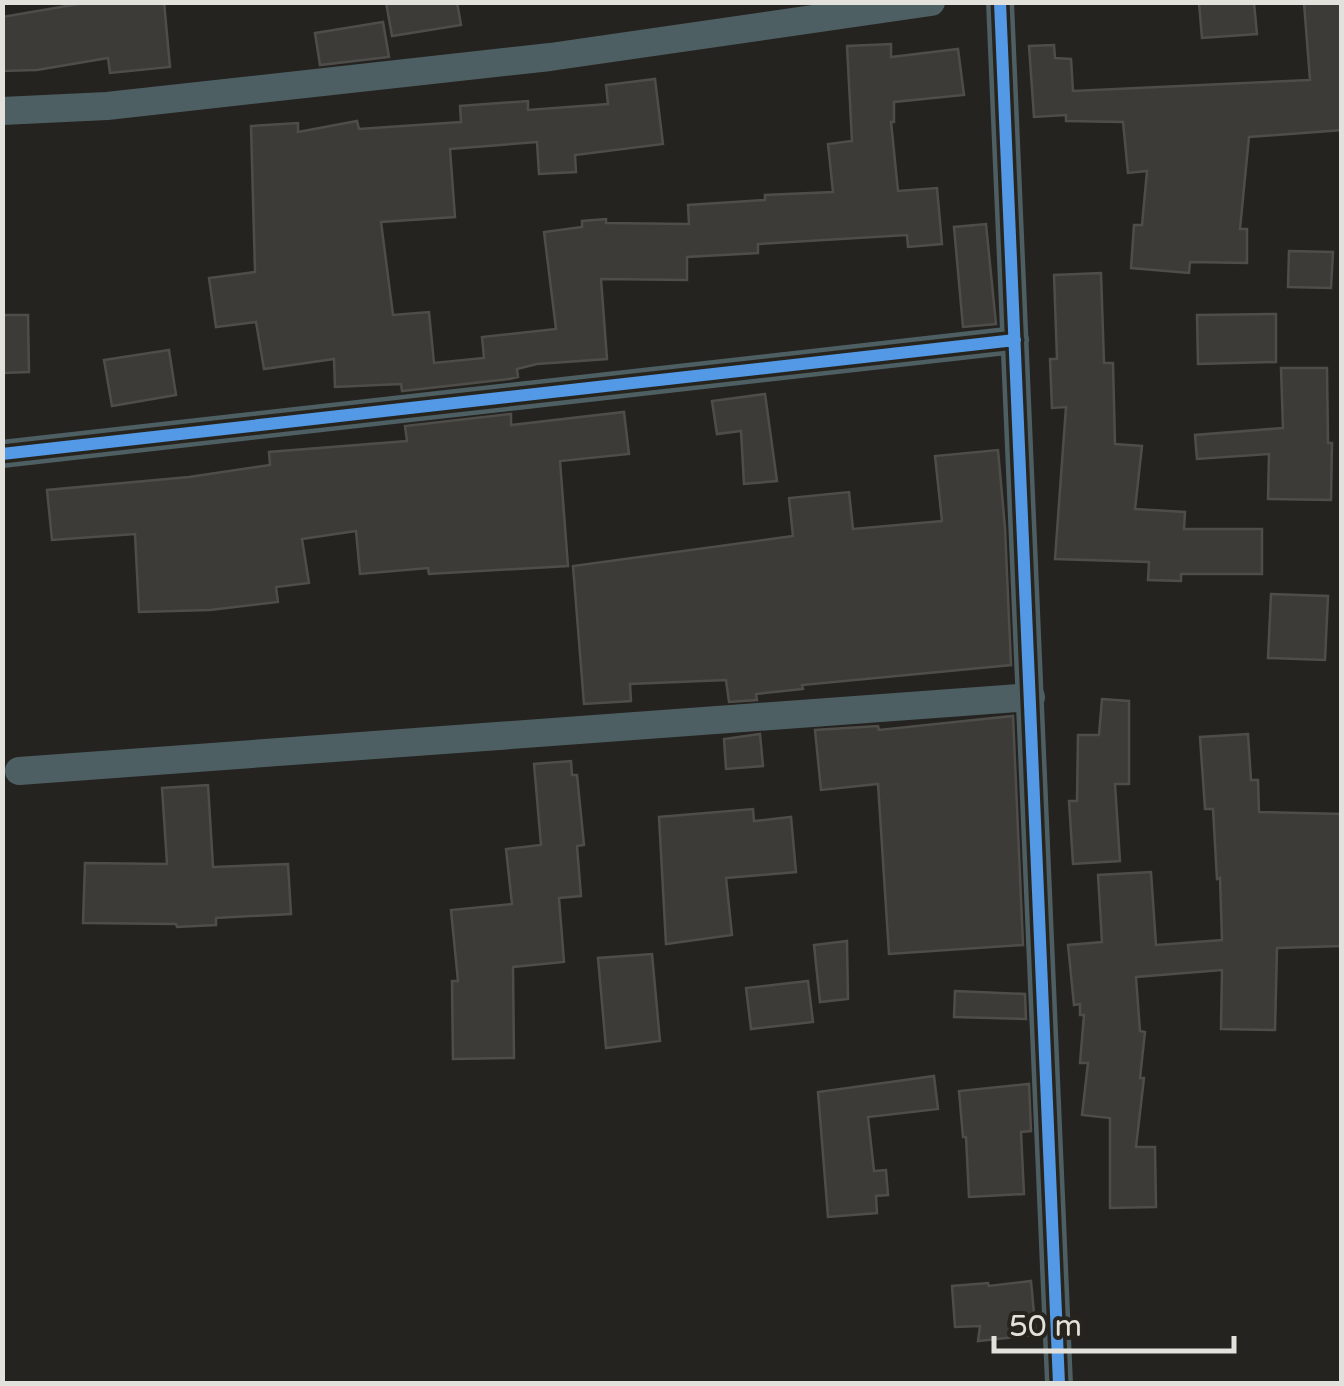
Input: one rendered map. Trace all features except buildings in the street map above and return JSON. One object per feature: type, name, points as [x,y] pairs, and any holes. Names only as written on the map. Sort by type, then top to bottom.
[{"type":"street","points":[[2,111],[106,106],[550,57],[931,2]]},
{"type":"street","points":[[1000,2],[1060,1384]]},
{"type":"street","points":[[2,454],[1016,340]]},
{"type":"street","points":[[19,772],[1031,697]]},
{"type":"cycle path","points":[[1000,2],[1059,1384]]},
{"type":"cycle path","points":[[2,454],[1015,340]]}]
